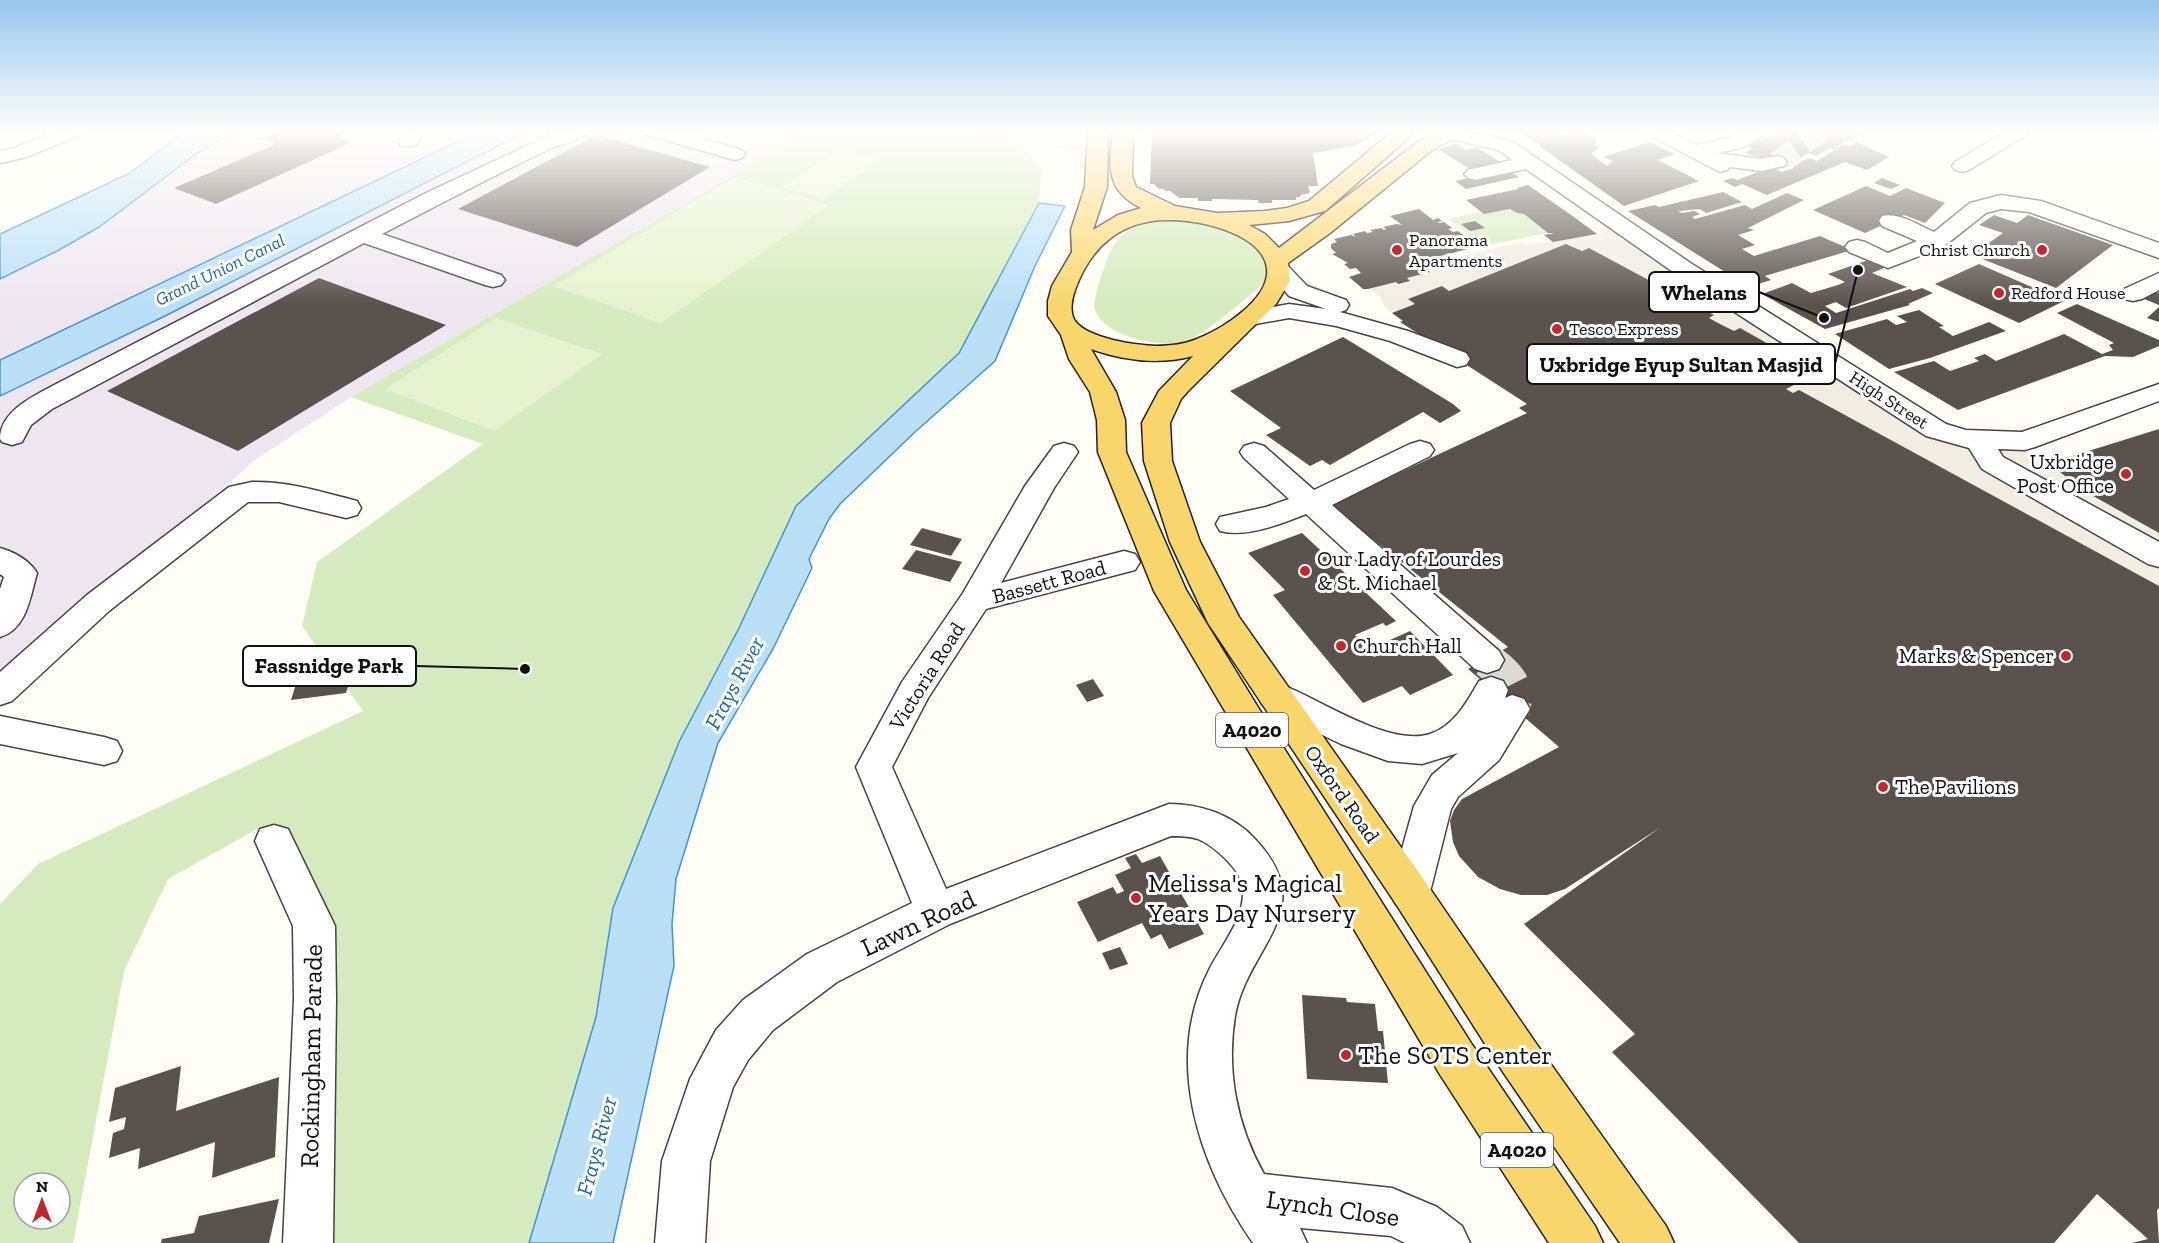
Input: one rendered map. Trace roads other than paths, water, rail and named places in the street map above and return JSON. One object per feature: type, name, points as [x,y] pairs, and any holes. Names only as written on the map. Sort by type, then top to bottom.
[{"type":"main road","points":[[1083,252],[1082,230],[1095,189]]},
{"type":"main road","points":[[1126,189],[1140,200],[1171,213]]},
{"type":"main road","points":[[1209,217],[1243,231],[1262,242],[1277,265],[1278,283],[1242,324],[1192,350],[1143,354],[1101,345],[1073,333],[1062,321],[1059,310],[1066,282],[1083,252],[1105,232],[1125,219],[1149,213],[1265,218],[1317,206],[1337,189]]},
{"type":"main road","points":[[1277,265],[1371,189]]},
{"type":"main road","name":"Oxford Road","points":[[1242,324],[1169,397],[1156,423],[1158,461],[1185,542],[1225,623],[1649,1243]]},
{"type":"main road","name":"Oxford Road","points":[[1073,333],[1082,359],[1090,368],[1103,392],[1111,420],[1112,452],[1170,591],[1246,719],[1455,1058],[1578,1243]]},
{"type":"street","points":[[12,436],[17,422],[29,411],[67,389],[456,189]]},
{"type":"street","name":"High Street","points":[[1568,189],[1684,269],[1945,434],[1979,443],[2025,441],[2159,392]]},
{"type":"street","points":[[1857,247],[1888,261],[1935,241],[1978,208],[1993,202],[2009,202],[2033,206],[2146,249]]},
{"type":"street","points":[[1890,221],[1935,241]]},
{"type":"street","points":[[365,236],[493,280]]},
{"type":"street","points":[[1277,265],[1298,291],[1426,339]]},
{"type":"street","points":[[2133,294],[2159,280]]},
{"type":"street","points":[[1242,324],[1289,311],[1339,319],[1399,336],[1457,359]]},
{"type":"street","points":[[1979,443],[1992,463],[2159,556]]},
{"type":"street","points":[[1230,524],[1272,516],[1311,502],[1420,450]]},
{"type":"street","name":"Victoria Road","points":[[936,911],[874,767],[914,691],[975,601],[1040,486],[1064,452]]},
{"type":"street","points":[[1254,452],[1311,502],[1497,686]]},
{"type":"street","points":[[0,692],[98,603],[238,494],[261,490],[280,492],[346,508]]},
{"type":"street","points":[[0,560],[21,573],[8,616],[0,625]]},
{"type":"street","name":"Bassett Road","points":[[975,601],[1124,562]]},
{"type":"street","points":[[1274,695],[1370,742],[1389,748],[1418,751],[1439,746],[1460,733],[1470,724],[1497,686]]},
{"type":"street","points":[[1410,892],[1433,806],[1445,786],[1486,750],[1497,686]]},
{"type":"street","points":[[0,730],[104,751]]},
{"type":"street","points":[[1418,751],[1445,786]]},
{"type":"street","name":"Lawn Road","points":[[680,1243],[686,1161],[713,1079],[732,1045],[758,1015],[822,968],[936,911],[1169,820],[1183,819],[1212,826],[1240,848],[1256,868],[1264,898],[1261,917],[1233,964],[1216,1005],[1212,1030],[1211,1079],[1214,1103],[1227,1153],[1250,1196],[1269,1220],[1282,1243]]},
{"type":"street","name":"Rockingham Parade","points":[[273,841],[314,926],[315,999],[308,1243]]},
{"type":"street","name":"Lynch Close","points":[[1250,1196],[1294,1203],[1392,1212],[1420,1224],[1445,1243]]},
{"type":"water","points":[[96,189],[149,189],[99,227],[0,279],[0,234]]},
{"type":"water","name":"Grand Union Canal","points":[[358,189],[413,189],[165,316],[0,396],[0,360]]},
{"type":"water","name":"Frays River","points":[[1039,203],[1065,206],[1035,266],[995,361],[915,432],[840,504],[829,519],[809,559],[812,568],[773,649],[718,743],[676,879],[672,924],[674,966],[613,1243],[529,1243],[596,1017],[613,908],[679,742],[739,628],[796,506],[959,353]]},
{"type":"tunnel","points":[[1487,660],[1505,675],[1513,687],[1512,709]]},
{"type":"place","name":"Panorama Apartments","points":[[1397,250]]},
{"type":"place","name":"Christ Church","points":[[2042,250]]},
{"type":"place","name":"Uxbridge Eyup Sultan Masjid","points":[[1858,270]]},
{"type":"place","name":"Redford House","points":[[1999,293]]},
{"type":"place","name":"Whelans","points":[[1824,318]]},
{"type":"place","name":"Tesco Express","points":[[1557,329]]},
{"type":"place","name":"Uxbridge Post Office","points":[[2126,474]]},
{"type":"place","name":"Our Lady of Lourdes & St. Michael","points":[[1305,571]]},
{"type":"place","name":"Church Hall","points":[[1341,646]]},
{"type":"place","name":"Marks & Spencer","points":[[2066,656]]},
{"type":"place","name":"Fassnidge Park","points":[[525,669]]},
{"type":"place","name":"The Pavilions","points":[[1883,787]]},
{"type":"place","name":"Melissa's Magical Years Day Nursery","points":[[1136,898]]},
{"type":"place","name":"The SOTS Center","points":[[1346,1055]]}]
